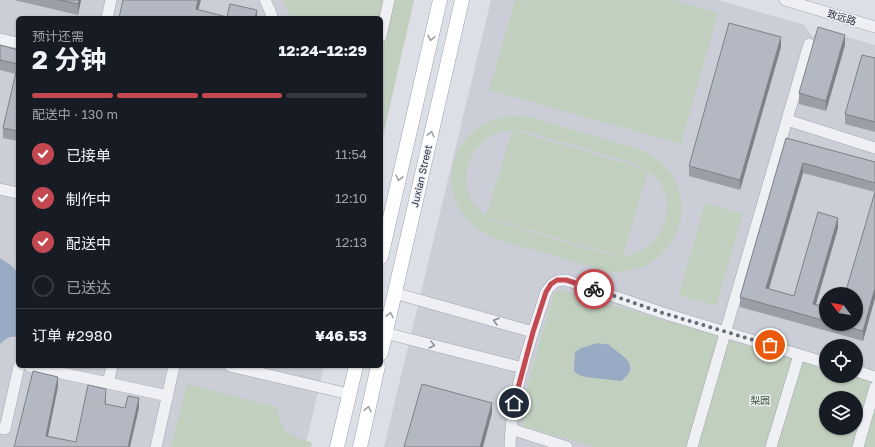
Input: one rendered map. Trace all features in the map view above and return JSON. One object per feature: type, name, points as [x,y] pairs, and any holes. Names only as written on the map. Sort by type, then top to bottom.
[{"type":"main road","name":"Juxian Street","points":[[383,248],[440,0]]},
{"type":"main road","name":"Juxian Street","points":[[383,332],[394,293],[462,0]]},
{"type":"main road","points":[[337,447],[356,368]]},
{"type":"main road","points":[[360,447],[378,368]]},
{"type":"street","points":[[107,16],[111,0]]},
{"type":"street","points":[[265,0],[272,16]]},
{"type":"street","points":[[383,27],[389,0]]},
{"type":"street","name":"致远路","points":[[785,0],[875,27]]},
{"type":"street","points":[[0,39],[16,43]]},
{"type":"street","points":[[692,447],[809,44]]},
{"type":"street","points":[[786,120],[875,148]]},
{"type":"street","points":[[0,189],[16,193]]},
{"type":"street","points":[[510,447],[514,403],[533,332],[546,292],[551,284],[557,280],[566,280],[663,313],[819,361]]},
{"type":"street","points":[[394,293],[533,332]]},
{"type":"street","points":[[383,332],[523,368]]},
{"type":"street","points":[[771,447],[800,355]]},
{"type":"street","points":[[0,428],[5,429],[19,368]]},
{"type":"street","points":[[38,368],[168,396]]},
{"type":"street","points":[[108,383],[112,368]]},
{"type":"street","points":[[156,447],[174,368]]},
{"type":"street","points":[[238,368],[349,394]]},
{"type":"street","points":[[863,373],[875,377]]},
{"type":"street","points":[[858,447],[875,387]]},
{"type":"street","points":[[511,429],[567,447]]},
{"type":"shaded area","points":[[0,0],[405,0],[383,16],[16,16],[16,368],[324,368],[305,447],[0,447]]},
{"type":"shaded area","points":[[491,0],[718,0],[804,25],[812,36],[831,32],[875,45],[875,447],[384,447]]},
{"type":"green space","points":[[283,0],[414,0],[383,136],[383,16],[290,16]]},
{"type":"green space","points":[[515,0],[672,0],[718,13],[681,144],[489,90]]},
{"type":"green space","points":[[505,117],[529,117],[639,149],[662,163],[676,182],[681,203],[679,224],[670,244],[655,260],[633,270],[607,271],[503,241],[489,236],[477,229],[467,219],[459,207],[453,192],[451,176],[453,166],[458,151],[474,130],[488,122]],"holes":[[[513,130],[525,131],[636,164],[645,169]],[[512,131],[486,216],[475,205],[468,192],[466,178],[468,165],[474,152],[483,142],[496,134]],[[648,171],[659,181],[665,194],[667,207],[665,221],[659,234],[650,244],[638,252],[623,256]],[[489,218],[619,256],[605,254]]]},
{"type":"green space","points":[[705,203],[743,214],[716,306],[679,295]]},
{"type":"green space","points":[[561,290],[721,337],[688,447],[595,447],[523,426],[519,415],[554,293]]},
{"type":"green space","name":"梨园","points":[[728,340],[819,367],[819,383],[863,383],[863,379],[875,383],[875,447],[696,447]]},
{"type":"green space","points":[[187,384],[277,407],[285,430],[291,435],[312,443],[311,447],[171,447]]},
{"type":"water","points":[[0,258],[16,271],[16,337],[10,337],[0,344]]},
{"type":"water","points":[[598,343],[609,345],[630,364],[629,372],[621,381],[586,377],[579,375],[574,371],[575,352],[581,348]]},
{"type":"building","points":[[59,0],[79,0],[78,4]]},
{"type":"building","points":[[123,0],[198,0],[196,9],[223,16],[119,16]]},
{"type":"building","points":[[230,4],[257,10],[256,16],[227,16]]},
{"type":"building","points":[[729,23],[781,37],[740,180],[689,166]]},
{"type":"building","points":[[818,27],[845,35],[826,101],[799,93]]},
{"type":"building","points":[[0,45],[16,49],[16,64],[0,60]]},
{"type":"building","points":[[862,55],[875,58],[875,122],[845,114]]},
{"type":"building","points":[[16,73],[16,131],[3,128]]},
{"type":"building","points":[[786,138],[875,162],[875,183],[803,163],[766,288],[794,296],[818,212],[838,218],[813,304],[819,305],[819,319],[740,297]]},
{"type":"building","points":[[875,192],[875,288],[863,331],[863,287],[847,287]]},
{"type":"building","points":[[33,371],[58,377],[46,436],[76,442],[88,385],[106,389],[105,404],[125,408],[128,396],[139,398],[128,447],[14,447]]},
{"type":"building","points":[[422,384],[492,403],[480,447],[404,447]]},
{"type":"way so far","points":[[594,289],[663,313],[770,345]]},
{"type":"route","points":[[514,403],[533,332],[546,292],[551,284],[557,280],[566,280],[594,289]]}]
